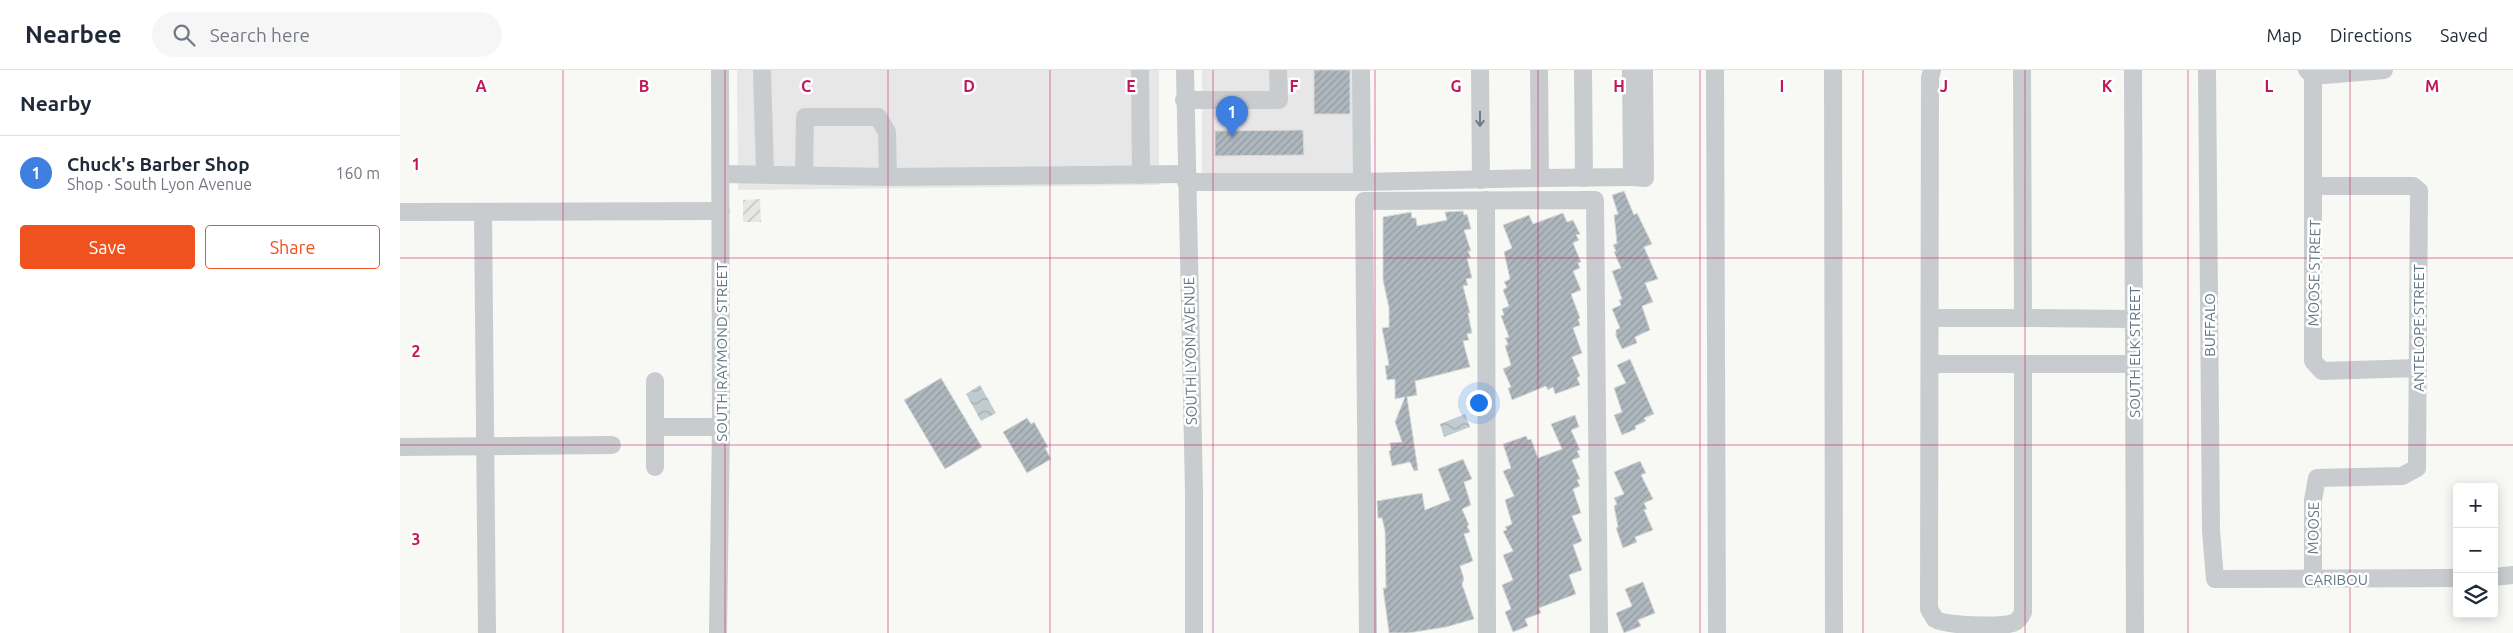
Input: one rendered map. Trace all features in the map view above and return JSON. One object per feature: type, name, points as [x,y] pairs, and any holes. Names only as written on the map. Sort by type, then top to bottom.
[{"type":"street","name":"SOUTH RAYMOND STREET","points":[[718,633],[721,427],[720,70]]},
{"type":"street","points":[[762,70],[765,174]]},
{"type":"street","points":[[1140,70],[1140,175]]},
{"type":"street","name":"SOUTH LYON AVENUE","points":[[1184,70],[1194,491],[1194,633]]},
{"type":"street","points":[[1184,100],[1279,100],[1278,70]]},
{"type":"street","points":[[1361,70],[1362,182]]},
{"type":"street","points":[[1480,70],[1481,180]]},
{"type":"street","points":[[1539,70],[1540,178]]},
{"type":"street","points":[[1583,70],[1584,178]]},
{"type":"street","points":[[1631,70],[1632,177]]},
{"type":"street","points":[[720,174],[888,177],[1140,175],[1186,178],[1362,182],[1645,178],[1644,70]]},
{"type":"street","points":[[1715,70],[1716,633]]},
{"type":"street","points":[[1833,70],[1834,633]]},
{"type":"street","points":[[1932,70],[1930,78],[1929,609],[1935,620],[1948,624],[2007,624],[2017,620],[2024,612],[2023,364]]},
{"type":"street","points":[[2022,70],[2023,318]]},
{"type":"street","name":"SOUTH ELK STREET","points":[[2133,70],[2135,633]]},
{"type":"street","name":"BUFFALO","points":[[2208,70],[2211,531],[2215,579]]},
{"type":"street","points":[[2310,73],[2384,70]]},
{"type":"street","name":"MOOSE STREET","points":[[2310,73],[2315,186],[2313,361],[2322,371],[2418,368]]},
{"type":"street","points":[[804,175],[805,117],[878,117],[887,132],[888,177]]},
{"type":"street","name":"ANTELOPE STREET","points":[[2315,186],[2413,186],[2419,191],[2417,468],[2402,476],[2316,478]]},
{"type":"street","points":[[1368,633],[1364,201],[1486,200],[1595,200],[1599,633]]},
{"type":"street","points":[[1486,200],[1487,633]]},
{"type":"street","points":[[400,212],[721,211]]},
{"type":"street","points":[[483,212],[487,633]]},
{"type":"street","points":[[1930,318],[2134,319]]},
{"type":"street","points":[[1930,364],[2134,364]]},
{"type":"street","points":[[655,381],[655,467]]},
{"type":"street","points":[[655,427],[721,427]]},
{"type":"street","points":[[400,447],[612,445]]},
{"type":"street","name":"MOOSE","points":[[2313,579],[2313,500],[2316,478]]},
{"type":"street","points":[[2498,577],[2513,575]]},
{"type":"street","name":"CARIBOU","points":[[2215,579],[2453,578]]},
{"type":"shaded area","points":[[737,70],[1159,70],[1159,185],[738,190]]},
{"type":"shaded area","points":[[1202,70],[1354,70],[1355,173],[1202,173]]},
{"type":"shaded area","points":[[760,199],[761,222],[743,222],[743,200]]},
{"type":"water","points":[[980,385],[996,413],[981,421],[966,394]]},
{"type":"water","points":[[1465,414],[1470,427],[1444,437],[1440,424]]},
{"type":"building","points":[[1314,70],[1350,70],[1350,114],[1314,114]]},
{"type":"building","points":[[1303,130],[1304,155],[1215,156],[1215,131]]},
{"type":"building","points":[[1624,191],[1634,215],[1637,213],[1652,244],[1644,247],[1658,279],[1645,283],[1653,302],[1642,306],[1650,330],[1635,337],[1637,343],[1622,349],[1616,336],[1616,330],[1620,328],[1612,309],[1621,305],[1619,300],[1622,299],[1612,271],[1621,268],[1613,245],[1617,243],[1614,215],[1618,214],[1612,195]]},
{"type":"building","points":[[1463,211],[1464,215],[1467,214],[1471,229],[1464,230],[1471,251],[1468,251],[1471,258],[1467,258],[1472,278],[1466,279],[1468,285],[1463,286],[1470,313],[1468,313],[1472,333],[1467,334],[1469,340],[1463,341],[1470,367],[1415,381],[1417,395],[1407,397],[1418,470],[1414,471],[1410,462],[1392,466],[1389,451],[1391,450],[1390,443],[1402,442],[1395,422],[1405,397],[1395,399],[1395,379],[1387,380],[1385,366],[1389,365],[1382,328],[1389,327],[1389,308],[1383,280],[1383,217],[1411,212],[1412,218],[1416,218],[1417,226],[1447,220],[1445,212]]},
{"type":"building","points":[[1563,213],[1567,222],[1573,220],[1580,234],[1576,235],[1579,240],[1573,243],[1581,262],[1578,263],[1580,268],[1573,271],[1581,290],[1571,294],[1580,318],[1578,319],[1580,325],[1573,328],[1582,353],[1572,357],[1580,376],[1577,378],[1580,385],[1555,394],[1553,387],[1548,390],[1546,386],[1512,400],[1508,388],[1511,387],[1503,369],[1511,365],[1505,346],[1508,344],[1505,338],[1509,337],[1501,316],[1504,315],[1502,309],[1509,306],[1503,290],[1507,287],[1504,282],[1510,279],[1504,252],[1512,248],[1503,225],[1529,215],[1533,224]]},
{"type":"building","points":[[1630,359],[1654,414],[1644,418],[1646,421],[1635,426],[1636,429],[1622,435],[1614,415],[1622,412],[1614,388],[1626,383],[1617,365]]},
{"type":"building","points":[[941,378],[982,447],[945,469],[904,400]]},
{"type":"building","points":[[1575,415],[1579,427],[1571,430],[1580,450],[1577,451],[1580,457],[1572,460],[1580,479],[1577,480],[1580,486],[1573,489],[1581,513],[1572,516],[1582,541],[1573,545],[1582,570],[1569,575],[1576,594],[1539,608],[1541,613],[1525,619],[1528,626],[1513,632],[1505,612],[1511,609],[1502,585],[1513,580],[1503,555],[1513,551],[1503,531],[1507,530],[1505,527],[1512,524],[1505,500],[1514,496],[1503,471],[1511,468],[1503,444],[1526,436],[1528,440],[1531,439],[1538,458],[1562,449],[1551,424]]},
{"type":"building","points":[[1027,418],[1031,424],[1034,422],[1048,447],[1045,448],[1051,459],[1027,473],[1003,432]]},
{"type":"building","points":[[1463,459],[1472,479],[1464,482],[1471,505],[1462,509],[1469,525],[1467,526],[1470,532],[1464,534],[1473,561],[1460,566],[1464,579],[1462,584],[1474,619],[1446,627],[1408,633],[1389,633],[1383,588],[1386,588],[1385,531],[1382,518],[1378,518],[1377,501],[1422,493],[1425,510],[1450,500],[1438,469]]},
{"type":"building","points":[[1640,461],[1646,473],[1641,475],[1653,499],[1644,503],[1647,509],[1644,510],[1653,530],[1635,537],[1637,542],[1623,548],[1616,528],[1618,527],[1614,506],[1617,504],[1614,498],[1624,494],[1614,472]]},
{"type":"building","points":[[1643,582],[1655,613],[1638,620],[1641,626],[1624,633],[1616,613],[1632,606],[1625,589]]},
{"type":"place","name":"Chuck's Barber Shop","points":[[1232,137]]}]
